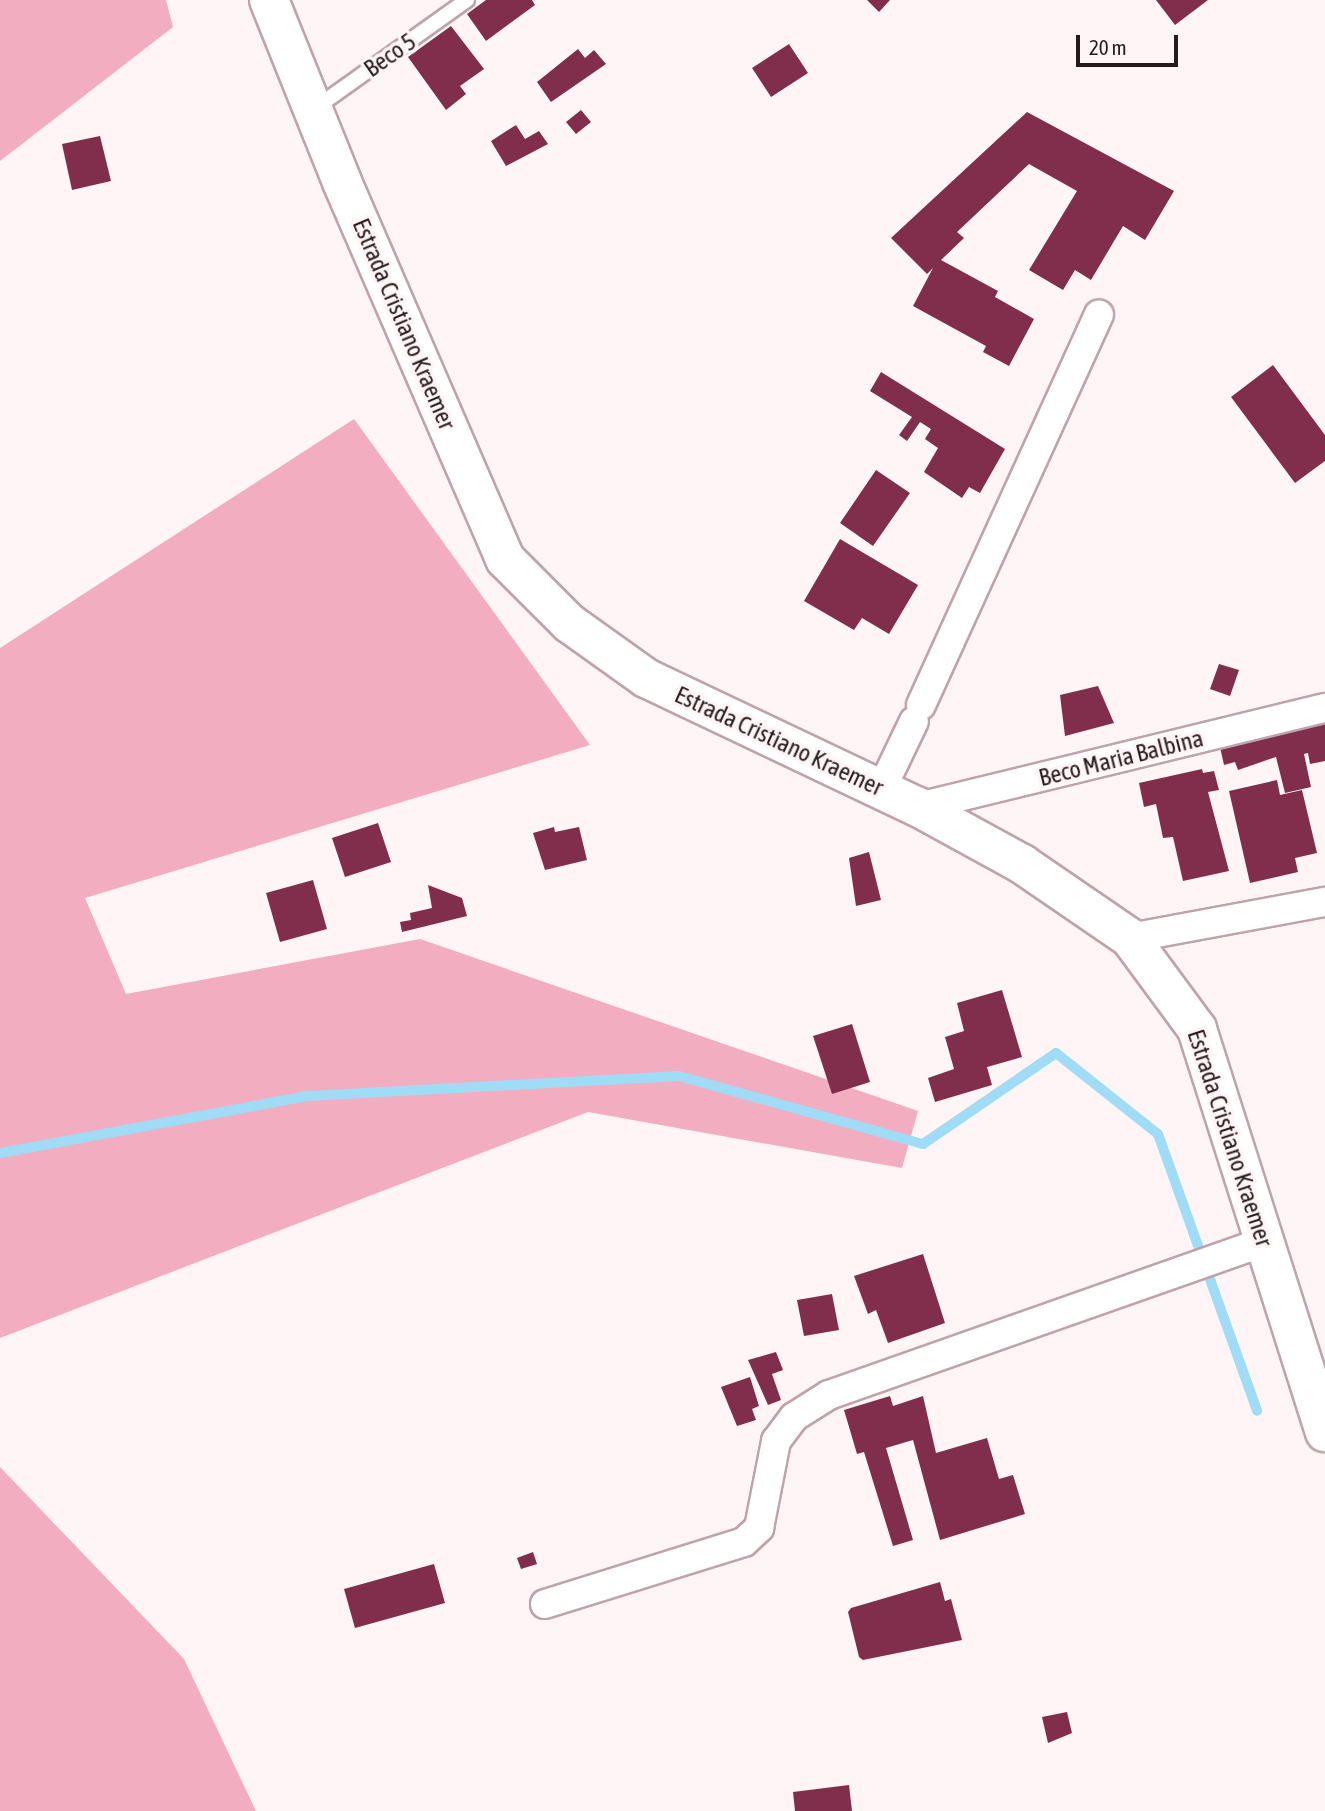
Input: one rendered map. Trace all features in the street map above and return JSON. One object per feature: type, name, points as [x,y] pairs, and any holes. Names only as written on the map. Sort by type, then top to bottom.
[{"type":"main road","name":"Estrada Cristiano Kraemer","points":[[273,2],[313,110],[505,559],[569,623],[646,678],[918,807],[1021,864],[1130,938],[1198,1029],[1325,1432]]},
{"type":"street","points":[[881,790],[1099,315]]},
{"type":"street","name":"Beco Maria Balbina","points":[[918,807],[1325,708]]},
{"type":"street","points":[[1130,938],[1325,902]]},
{"type":"street","points":[[545,1604],[744,1542],[759,1528],[776,1441],[794,1416],[830,1395],[1264,1242]]},
{"type":"lane","name":"Beco 5","points":[[313,110],[467,0]]},
{"type":"shaded area","points":[[0,0],[166,0],[173,27],[0,161]]},
{"type":"shaded area","points":[[354,419],[590,745],[85,898],[126,994],[420,939],[918,1111],[902,1168],[588,1112],[0,1338],[0,648]]},
{"type":"shaded area","points":[[0,1467],[184,1659],[256,1811],[0,1811]]},
{"type":"building","points":[[486,0],[532,0],[535,5],[486,41],[467,14]]},
{"type":"building","points":[[867,0],[890,0],[879,12]]},
{"type":"building","points":[[1156,0],[1208,0],[1175,25]]},
{"type":"building","points":[[451,26],[484,69],[460,86],[466,94],[446,110],[408,57]]},
{"type":"building","points":[[789,44],[808,73],[771,97],[752,68]]},
{"type":"building","points":[[578,49],[585,58],[594,50],[606,64],[551,102],[537,82]]},
{"type":"building","points":[[581,110],[591,122],[576,134],[566,122]]},
{"type":"building","points":[[1027,112],[1174,191],[1145,240],[1123,226],[1091,280],[1075,270],[1063,290],[1029,270],[1077,191],[1029,164],[957,232],[964,238],[941,260],[998,291],[995,297],[1034,319],[1009,366],[983,352],[986,346],[913,306],[933,268],[927,274],[891,238]]},
{"type":"building","points":[[516,125],[525,139],[539,131],[548,144],[506,166],[491,141]]},
{"type":"building","points":[[100,136],[111,181],[72,190],[62,144]]},
{"type":"building","points":[[1273,365],[1325,435],[1325,461],[1295,483],[1231,397]]},
{"type":"building","points":[[881,372],[1005,449],[980,493],[969,487],[962,498],[924,472],[938,448],[925,439],[931,429],[920,422],[907,441],[899,435],[912,417],[870,391]]},
{"type":"building","points":[[876,470],[910,493],[873,546],[840,523]]},
{"type":"building","points":[[840,539],[918,585],[889,634],[862,618],[854,630],[804,601]]},
{"type":"building","points":[[1219,664],[1239,670],[1230,696],[1210,689]]},
{"type":"building","points":[[1098,686],[1114,723],[1065,736],[1060,695]]},
{"type":"building","points":[[1325,724],[1325,761],[1310,764],[1308,753],[1304,754],[1311,787],[1285,793],[1276,757],[1238,770],[1235,762],[1224,765],[1220,747]]},
{"type":"building","points":[[1202,769],[1203,773],[1214,771],[1219,790],[1208,792],[1229,871],[1183,881],[1173,837],[1163,838],[1156,804],[1144,807],[1139,783]]},
{"type":"building","points":[[1277,780],[1280,795],[1302,790],[1317,853],[1295,858],[1298,872],[1250,883],[1229,791]]},
{"type":"building","points":[[378,823],[391,862],[345,877],[332,838]]},
{"type":"building","points":[[554,827],[555,832],[579,827],[587,860],[545,870],[533,833]]},
{"type":"building","points":[[869,852],[881,900],[856,906],[849,858]]},
{"type":"building","points":[[313,880],[327,929],[280,942],[266,893]]},
{"type":"building","points":[[428,885],[462,898],[467,916],[402,932],[400,922],[411,920],[410,913],[432,908]]},
{"type":"building","points":[[1002,990],[1022,1057],[987,1067],[992,1085],[935,1102],[928,1078],[954,1069],[945,1037],[964,1031],[957,1003]]},
{"type":"building","points":[[852,1024],[870,1082],[832,1094],[813,1036]]},
{"type":"building","points":[[923,1254],[945,1323],[888,1343],[876,1310],[868,1314],[854,1276]]},
{"type":"building","points":[[832,1294],[839,1330],[804,1336],[797,1300]]},
{"type":"building","points":[[776,1352],[783,1370],[772,1374],[781,1400],[768,1405],[748,1360]]},
{"type":"building","points":[[750,1377],[759,1406],[752,1409],[756,1420],[737,1426],[721,1387]]},
{"type":"building","points":[[890,1396],[893,1406],[923,1396],[936,1453],[987,1438],[999,1479],[1013,1475],[1025,1514],[940,1540],[913,1440],[886,1448],[913,1540],[893,1546],[864,1452],[857,1454],[844,1410]]},
{"type":"building","points":[[533,1552],[537,1564],[521,1569],[517,1558]]},
{"type":"building","points":[[434,1564],[445,1603],[355,1628],[344,1589]]},
{"type":"building","points":[[940,1582],[945,1601],[951,1599],[962,1640],[863,1660],[859,1657],[848,1612],[851,1608]]},
{"type":"building","points":[[1067,1712],[1072,1733],[1048,1743],[1042,1717]]},
{"type":"building","points":[[849,1785],[852,1811],[795,1811],[793,1792]]},
{"type":"waterway","points":[[0,1153],[309,1096],[679,1076],[923,1144],[1056,1053],[1158,1134],[1257,1411]]}]
